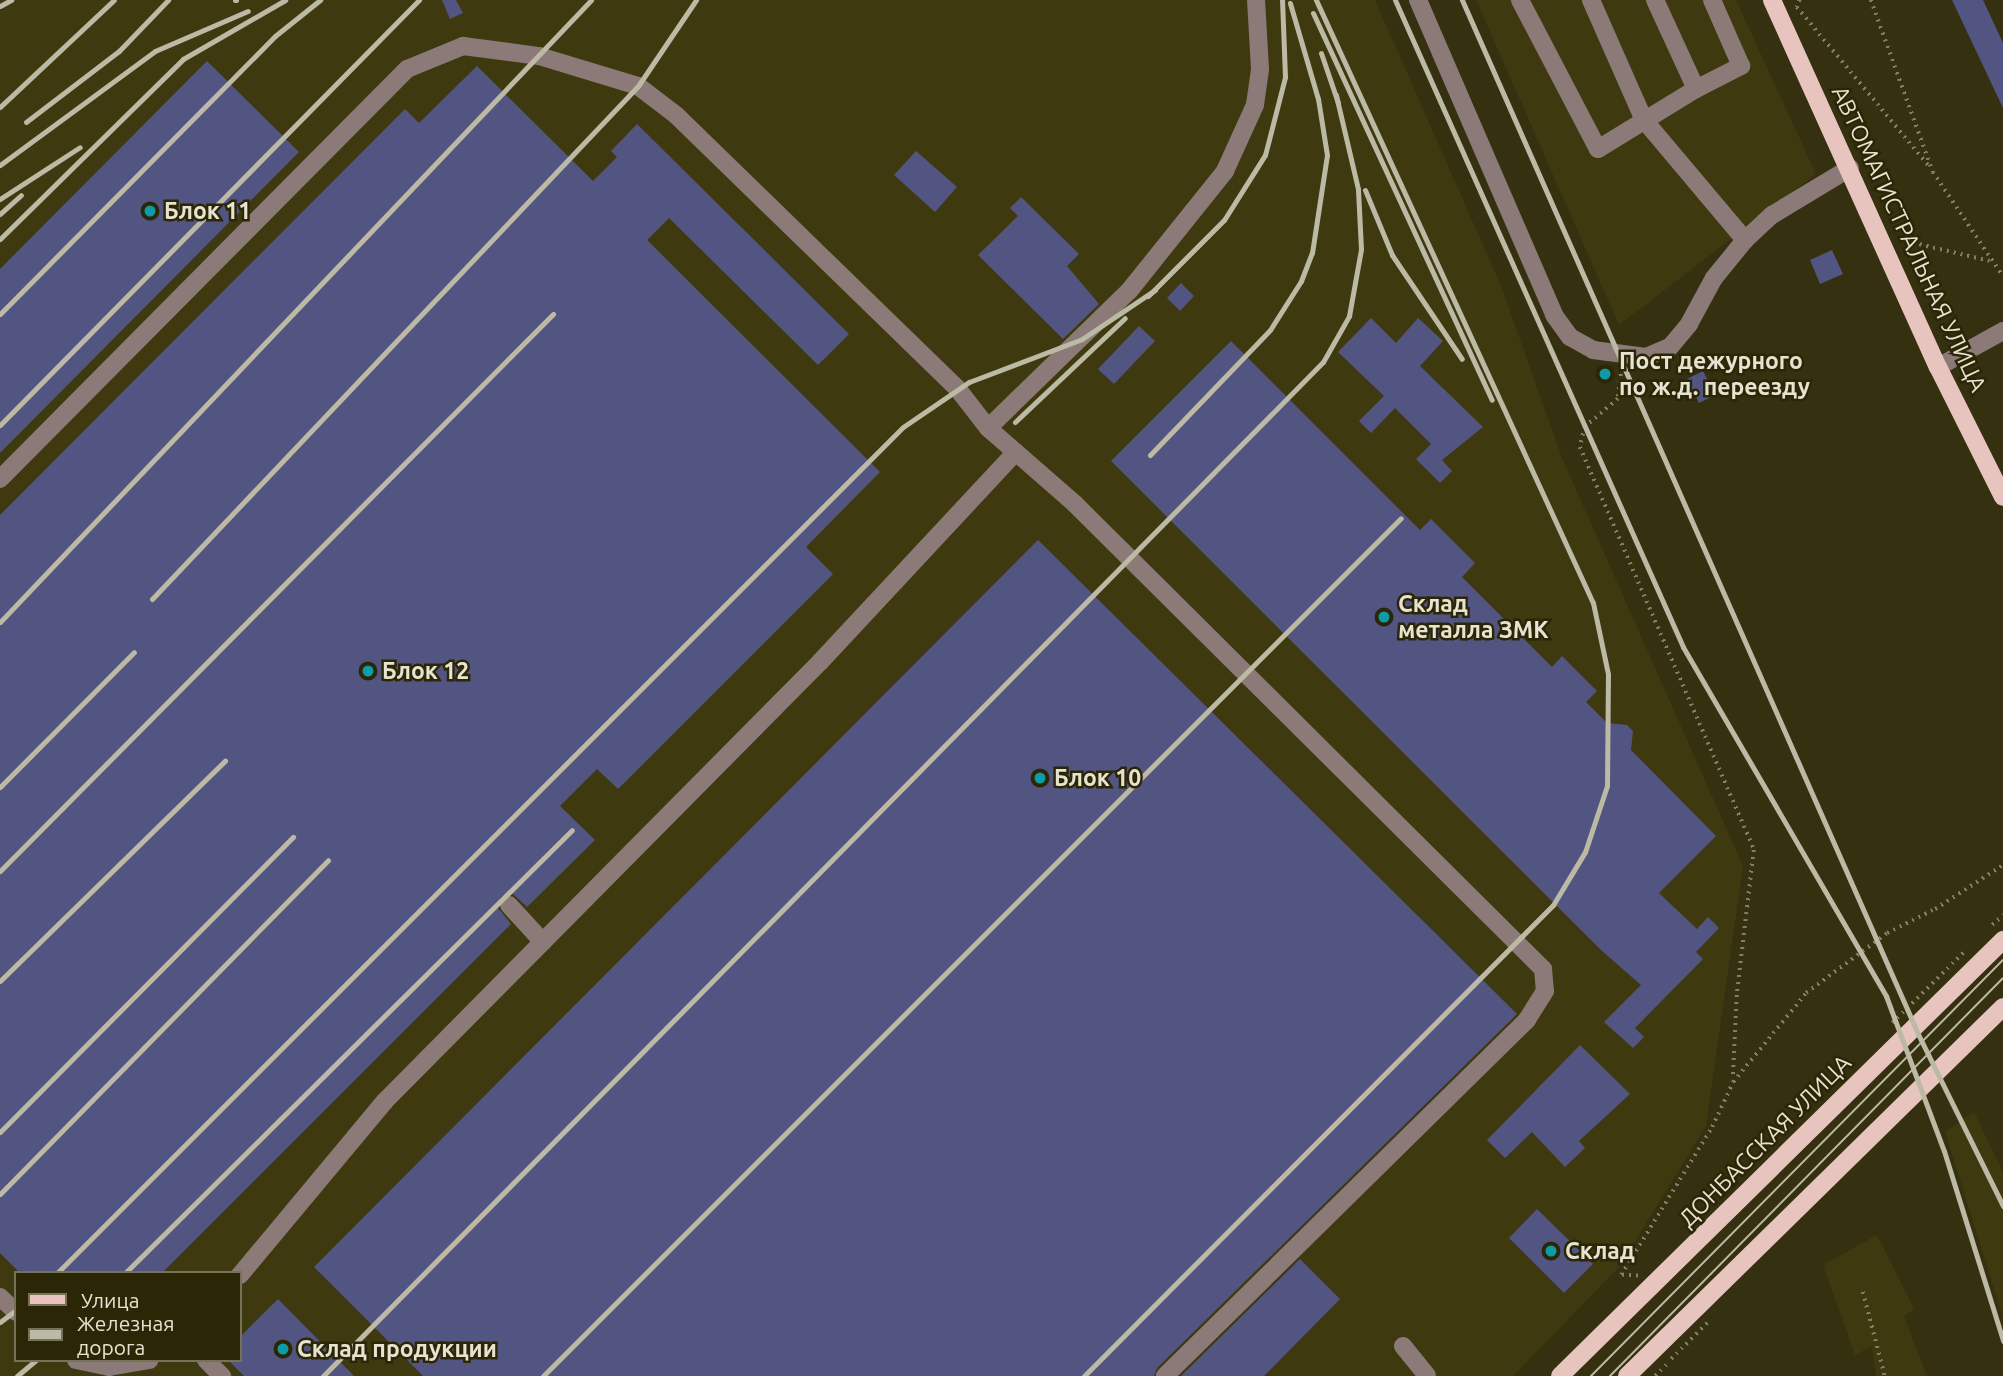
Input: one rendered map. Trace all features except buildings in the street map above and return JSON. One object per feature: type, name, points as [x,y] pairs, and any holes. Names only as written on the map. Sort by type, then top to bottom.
[{"type":"main road","name":"АВТОМАГИСТРАЛЬНАЯ УЛИЦА","points":[[1772,0],[1938,367],[2003,497]]},
{"type":"main road","name":"ДОНБАССКАЯ УЛИЦА","points":[[1560,1376],[2003,940]]},
{"type":"main road","points":[[1627,1376],[2003,1007]]},
{"type":"street","points":[[988,428],[1129,291],[1225,171],[1255,105],[1260,69],[1256,0]]},
{"type":"street","points":[[1418,0],[1549,303],[1570,337],[1606,354],[1646,357],[1660,353],[1685,330],[1714,278],[1745,240],[1772,215],[1850,168]]},
{"type":"street","points":[[1520,0],[1598,149],[1696,89],[1741,66],[1712,0]]},
{"type":"street","points":[[1591,0],[1644,120],[1745,240]]},
{"type":"street","points":[[1655,0],[1696,89]]},
{"type":"street","points":[[0,479],[407,69],[463,46],[539,57],[638,86],[676,115],[957,388],[988,428],[1075,504],[1543,969],[1546,980],[1542,1001],[1527,1020],[1165,1376]]},
{"type":"street","points":[[1938,367],[2003,331]]},
{"type":"street","points":[[242,1273],[385,1101],[820,662],[1016,452]]},
{"type":"street","points":[[509,905],[543,942]]},
{"type":"street","points":[[0,1297],[14,1310]]},
{"type":"street","points":[[1403,1346],[1427,1376]]},
{"type":"street","points":[[85,1362],[109,1367],[138,1362]]},
{"type":"street","points":[[208,1362],[222,1376]]},
{"type":"path","points":[[1800,0],[1797,7],[1933,172],[2003,276]]},
{"type":"path","points":[[1871,0],[1933,172]]},
{"type":"path","points":[[1906,242],[1992,261]]},
{"type":"path","points":[[1621,374],[1618,399],[1585,427],[1580,447],[1754,850],[1737,995],[1733,1082]]},
{"type":"path","points":[[1622,1275],[1712,1126],[1733,1082],[1806,993],[1887,933],[1936,909],[2003,865]]},
{"type":"path","points":[[1863,1292],[1885,1376]]},
{"type":"shaded area","points":[[0,0],[1375,0],[1501,286],[1562,458],[1743,866],[1706,1126],[1620,1266],[1513,1376],[0,1376]]},
{"type":"shaded area","points":[[1476,0],[1736,0],[1816,174],[1619,325]]},
{"type":"shaded area","points":[[1974,1112],[2003,1172],[2003,1317],[1945,1132]]},
{"type":"shaded area","points":[[1877,1235],[1914,1309],[1904,1316],[1927,1376],[1876,1376],[1872,1346],[1855,1355],[1823,1265]]},
{"type":"tram line","points":[[1591,1376],[2003,960]]},
{"type":"tram line","points":[[1610,1376],[2003,978]]},
{"type":"railway","points":[[0,6],[11,0]]},
{"type":"railway","points":[[0,107],[114,0]]},
{"type":"railway","points":[[26,122],[119,51],[168,0]]},
{"type":"railway","points":[[0,239],[183,59],[285,0]]},
{"type":"railway","points":[[0,314],[275,36],[320,0]]},
{"type":"railway","points":[[0,425],[419,0]]},
{"type":"railway","points":[[0,622],[591,0]]},
{"type":"railway","points":[[152,599],[638,86],[696,0]]},
{"type":"railway","points":[[1148,296],[1224,220],[1265,155],[1285,77],[1282,0]]},
{"type":"railway","points":[[1084,1376],[1553,905],[1585,852],[1607,786],[1608,674],[1593,603],[1316,0]]},
{"type":"railway","points":[[1395,0],[1683,647],[1886,996],[1944,1151],[2003,1341]]},
{"type":"railway","points":[[1462,0],[1918,1034],[2003,1206]]},
{"type":"railway","points":[[1150,455],[1270,330],[1301,281],[1312,253],[1327,155],[1318,99],[1290,3]]},
{"type":"railway","points":[[0,165],[155,51],[248,11]]},
{"type":"railway","points":[[1313,13],[1492,400]]},
{"type":"railway","points":[[1321,53],[1338,103]]},
{"type":"railway","points":[[323,1376],[1323,362],[1349,316],[1361,249],[1358,189],[1336,95]]},
{"type":"railway","points":[[0,199],[80,147]]},
{"type":"railway","points":[[1365,190],[1392,255],[1462,359]]},
{"type":"railway","points":[[0,214],[21,195]]},
{"type":"railway","points":[[59,1271],[903,427],[969,382],[1082,339],[1155,290]]},
{"type":"railway","points":[[0,871],[553,314]]},
{"type":"railway","points":[[1015,422],[1125,318]]},
{"type":"railway","points":[[543,1376],[1401,518]]},
{"type":"railway","points":[[0,787],[134,652]]},
{"type":"railway","points":[[0,981],[225,761]]},
{"type":"railway","points":[[127,1271],[572,830]]},
{"type":"railway","points":[[0,1132],[293,837]]},
{"type":"railway","points":[[0,1194],[328,860]]},
{"type":"railway","points":[[0,1322],[14,1312]]},
{"type":"railway","points":[[17,1376],[34,1362]]},
{"type":"place","name":"Блок 11","points":[[150,211]]},
{"type":"place","name":"Пост дежурного по ж.д. переезду","points":[[1605,374]]},
{"type":"place","name":"Склад металла ЗМК","points":[[1384,617]]},
{"type":"place","name":"Блок 12","points":[[368,671]]},
{"type":"place","name":"Блок 10","points":[[1040,778]]},
{"type":"place","name":"Склад","points":[[1551,1251]]},
{"type":"place","name":"Склад продукции","points":[[283,1349]]}]
